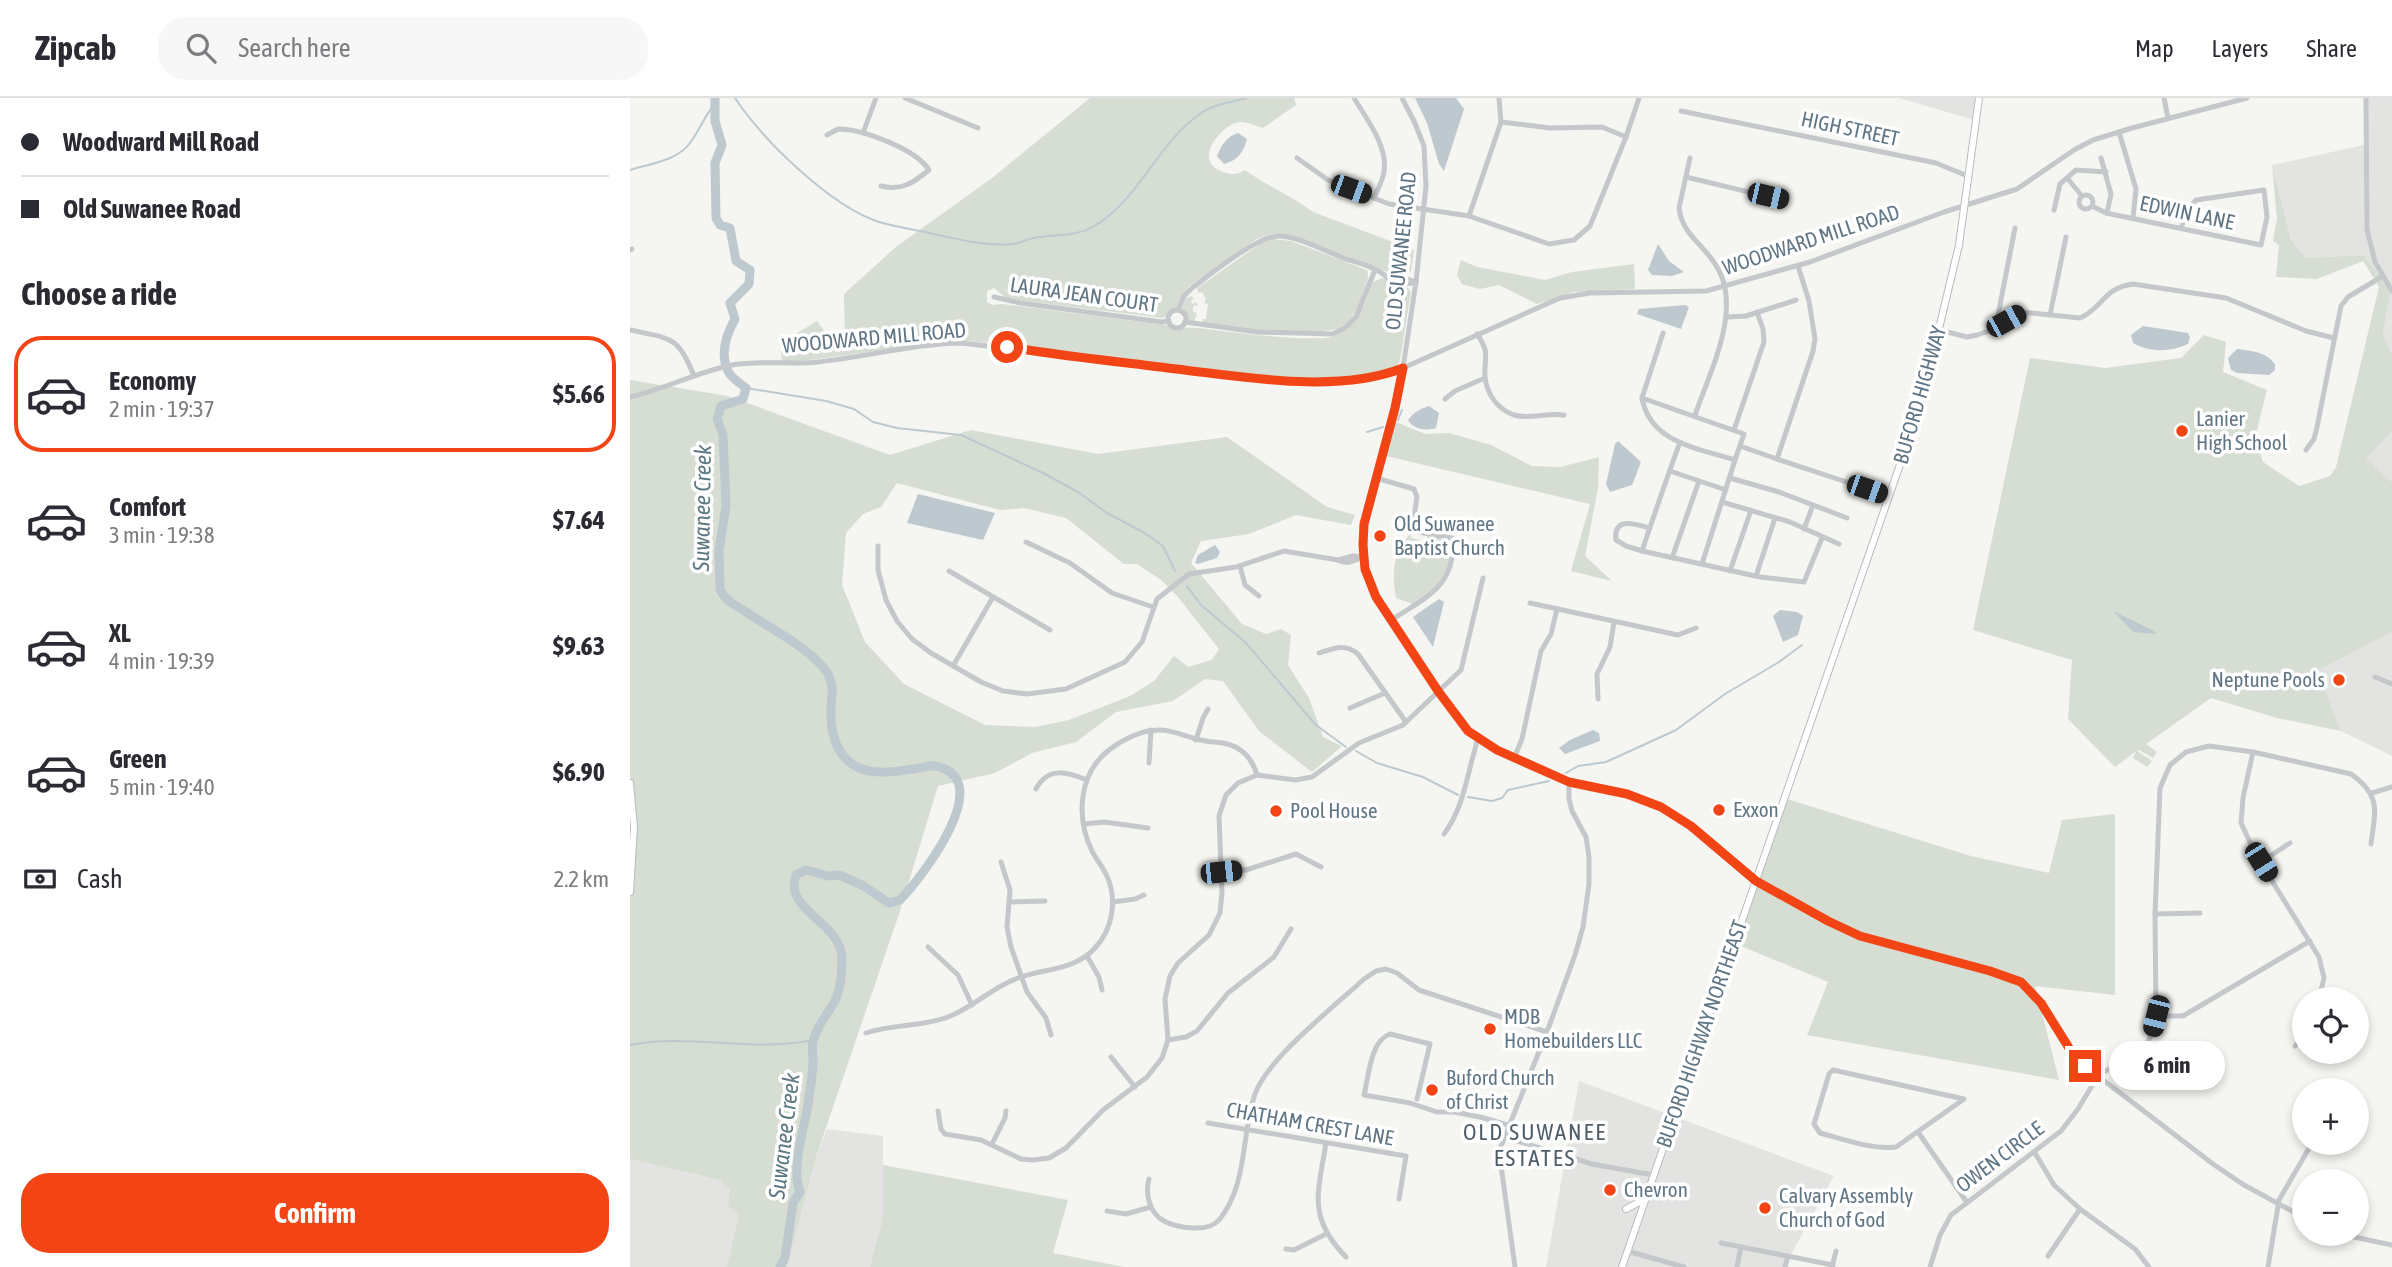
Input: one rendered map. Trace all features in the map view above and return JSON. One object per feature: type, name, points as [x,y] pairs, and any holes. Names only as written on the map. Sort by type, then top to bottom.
[{"type":"main road","name":"BUFORD HIGHWAY","points":[[1756,881],[1921,404],[1959,245],[1979,98]]},
{"type":"main road","points":[[630,783],[634,827],[630,892]]},
{"type":"main road","name":"BUFORD HIGHWAY NORTHEAST","points":[[1622,1267],[1756,881]]},
{"type":"main road","points":[[1626,1209],[1645,1199]]},
{"type":"street","points":[[863,133],[876,98]]},
{"type":"street","points":[[905,98],[978,128]]},
{"type":"street","points":[[1354,98],[1372,128],[1384,156],[1384,171],[1374,198]]},
{"type":"street","name":"OLD SUWANEE ROAD","points":[[1402,98],[1424,146],[1427,166],[1424,209],[1403,368],[1363,531],[1363,557],[1372,590],[1458,720],[1478,739],[1569,782],[1627,794],[1661,807],[1691,826],[1756,881],[1860,936],[2021,982],[2041,1003],[2074,1056],[2213,1164],[2244,1185],[2292,1211]]},
{"type":"street","points":[[1469,216],[1501,122],[1499,98]]},
{"type":"street","points":[[1297,158],[1328,180],[1389,204],[1469,216],[1549,244],[1574,240],[1590,226],[1639,98]]},
{"type":"street","points":[[2164,98],[2168,118]]},
{"type":"street","name":"WOODWARD MILL ROAD","points":[[630,397],[658,391],[694,376],[734,365],[814,362],[927,345],[961,343],[1273,379],[1349,381],[1380,376],[1560,298],[1574,295],[1706,291],[1798,266],[1965,205],[2017,189],[2074,150],[2119,132],[2247,98]]},
{"type":"street","points":[[2366,98],[2366,218],[2375,262],[2392,291]]},
{"type":"street","name":"HIGH STREET","points":[[1681,111],[1937,163],[1970,177]]},
{"type":"street","points":[[1501,122],[1550,128],[1602,127],[1626,137]]},
{"type":"street","points":[[827,135],[838,129],[863,133],[911,153],[924,162],[929,170],[911,184],[895,190],[881,186]]},
{"type":"street","points":[[2119,132],[2136,189],[2133,218]]},
{"type":"street","points":[[1690,158],[1679,208],[1682,221],[1690,236],[1716,264],[1725,286],[1727,317],[1695,415]]},
{"type":"street","name":"EDWIN LANE","points":[[2101,158],[2111,194],[2107,213]]},
{"type":"street","points":[[2054,210],[2060,184],[2067,178],[2081,169],[2106,172]]},
{"type":"street","points":[[1686,177],[1782,200]]},
{"type":"street","name":"EDWIN LANE","points":[[2067,178],[2082,196],[2091,197],[2092,206]]},
{"type":"street","name":"EDWIN LANE","points":[[2092,206],[2107,213],[2261,245],[2267,217],[2264,190],[2196,200],[2188,209],[2181,228]]},
{"type":"street","name":"EDWIN LANE","points":[[2082,196],[2079,201],[2082,207],[2086,209],[2092,206]]},
{"type":"street","points":[[2003,324],[1998,315],[2015,228]]},
{"type":"street","points":[[1178,310],[1184,296],[1192,288],[1254,245],[1272,237],[1295,239],[1387,276],[1392,274],[1416,282]]},
{"type":"street","points":[[2050,315],[2066,237]]},
{"type":"street","points":[[1777,459],[1814,351],[1815,339],[1809,301],[1798,266]]},
{"type":"street","name":"LAURA JEAN COURT","points":[[994,298],[1169,321],[1176,327],[1185,323],[1254,331],[1333,334],[1347,327],[1356,317],[1375,270]]},
{"type":"street","points":[[2306,450],[2314,439],[2317,427],[2341,306],[2348,298],[2383,276]]},
{"type":"street","points":[[1940,330],[1967,337],[1992,330],[2022,312],[2080,317],[2088,314],[2112,290],[2133,284],[2226,298],[2306,331],[2334,338]]},
{"type":"street","points":[[1727,317],[1736,318],[1796,300]]},
{"type":"street","name":"LAURA JEAN COURT","points":[[1169,321],[1170,313],[1178,310],[1184,314],[1185,323]]},
{"type":"street","points":[[1734,429],[1764,342],[1757,312]]},
{"type":"street","points":[[630,330],[669,338],[678,344],[694,376]]},
{"type":"street","points":[[1663,333],[1642,398],[1650,422],[1658,431],[1680,442],[1735,460]]},
{"type":"street","points":[[1477,334],[1485,351],[1485,378],[1489,393],[1499,406],[1513,415],[1527,417],[1551,413],[1564,415]]},
{"type":"street","points":[[1445,398],[1485,378]]},
{"type":"street","points":[[1642,398],[1744,434],[1702,564]]},
{"type":"street","points":[[1642,551],[1680,442]]},
{"type":"street","points":[[1740,446],[1889,496]]},
{"type":"street","points":[[1670,471],[1726,490]]},
{"type":"street","points":[[1376,478],[1414,489],[1417,497],[1412,531],[1452,538],[1453,551],[1446,580],[1436,590],[1391,620]]},
{"type":"street","points":[[1730,478],[1779,492],[1847,518]]},
{"type":"street","points":[[1672,558],[1699,481]]},
{"type":"street","points":[[1722,502],[1775,518],[1839,544]]},
{"type":"street","points":[[1804,529],[1813,505]]},
{"type":"street","points":[[1730,570],[1751,510]]},
{"type":"street","points":[[1756,576],[1775,518]]},
{"type":"street","points":[[1650,528],[1627,522],[1619,525],[1615,531],[1616,540],[1626,547],[1672,558],[1756,576],[1804,582],[1822,538]]},
{"type":"street","points":[[1026,542],[1067,561],[1112,593],[1153,607]]},
{"type":"street","points":[[878,546],[881,585],[893,614],[918,644],[981,682],[1008,692],[1037,694],[1066,689],[1119,666],[1130,658],[1143,639],[1153,607],[1160,596],[1189,574],[1240,566],[1284,551],[1338,560],[1342,557],[1363,557]]},
{"type":"street","points":[[1240,566],[1245,585],[1259,596]]},
{"type":"street","points":[[949,571],[1050,630]]},
{"type":"street","points":[[939,1111],[943,1133],[972,1137],[1012,1155],[1038,1160],[1054,1156],[1069,1146],[1103,1110],[1155,1069],[1168,1040],[1166,999],[1170,976],[1178,963],[1201,944],[1214,926],[1222,903],[1219,820],[1222,803],[1235,785],[1256,775],[1295,779],[1312,777],[1359,743],[1398,728],[1406,722],[1457,676],[1463,665],[1483,578]]},
{"type":"street","points":[[953,666],[993,597]]},
{"type":"street","points":[[1530,604],[1678,635],[1696,628]]},
{"type":"street","points":[[1514,758],[1522,739],[1541,651],[1551,634],[1557,609]]},
{"type":"street","points":[[1598,699],[1597,674],[1610,646],[1614,621]]},
{"type":"street","points":[[1319,653],[1340,646],[1354,650],[1364,660],[1406,722]]},
{"type":"street","points":[[2375,677],[2392,684]]},
{"type":"street","points":[[1350,708],[1385,693]]},
{"type":"street","points":[[1195,740],[1208,709]]},
{"type":"street","points":[[866,1033],[886,1027],[933,1021],[957,1013],[1021,976],[1066,967],[1087,956],[1105,936],[1113,902],[1110,884],[1093,853],[1084,824],[1082,801],[1087,780],[1108,750],[1151,730],[1168,731],[1195,740],[1236,746],[1251,762],[1256,775]]},
{"type":"street","points":[[1149,763],[1151,730]]},
{"type":"street","points":[[1444,834],[1460,807],[1478,739]]},
{"type":"street","points":[[2098,1076],[2144,1047],[2150,1038],[2156,1016],[2155,914],[2160,788],[2170,765],[2186,752],[2209,746],[2253,752],[2351,775],[2364,783],[2372,793],[2375,814],[2371,844]]},
{"type":"street","points":[[2253,752],[2243,798],[2241,823],[2261,862],[2319,957],[2324,978],[2322,987]]},
{"type":"street","points":[[1036,789],[1045,777],[1058,772],[1067,772],[1087,780]]},
{"type":"street","points":[[1515,1267],[1499,1158],[1508,1125],[1547,1032],[1583,927],[1589,884],[1586,837],[1572,811],[1569,782]]},
{"type":"street","points":[[2372,793],[2392,787]]},
{"type":"street","points":[[1084,824],[1104,822],[1148,828]]},
{"type":"street","points":[[2261,862],[2290,843]]},
{"type":"street","points":[[1221,872],[1246,870],[1296,854],[1321,867]]},
{"type":"street","points":[[1001,862],[1008,882],[1010,902],[1008,934],[1030,998],[1046,1018],[1051,1035]]},
{"type":"street","points":[[1113,902],[1144,895]]},
{"type":"street","points":[[1010,902],[1045,901]]},
{"type":"street","points":[[2155,914],[2200,913]]},
{"type":"street","points":[[1168,1040],[1190,1035],[1200,1027],[1228,993],[1274,957],[1291,929]]},
{"type":"street","points":[[2156,1016],[2183,1016],[2310,941]]},
{"type":"street","points":[[928,947],[958,975],[972,1005]]},
{"type":"street","points":[[1087,956],[1099,977],[1102,990]]},
{"type":"street","points":[[1149,1179],[1145,1191],[1152,1207],[1163,1221],[1197,1229],[1208,1228],[1217,1223],[1233,1196],[1255,1094],[1264,1074],[1364,979],[1376,971],[1397,972],[1419,990],[1547,1032]]},
{"type":"street","points":[[1417,1099],[1430,1044],[1390,1034],[1384,1036],[1377,1043],[1364,1095],[1409,1103],[1437,1112],[1472,1115],[1508,1125]]},
{"type":"street","points":[[1111,1058],[1135,1087]]},
{"type":"street","points":[[1833,1070],[1852,1073],[1964,1099],[1918,1132],[1896,1147],[1888,1148],[1820,1133],[1814,1124],[1829,1074],[1833,1070]]},
{"type":"street","name":"OWEN CIRCLE","points":[[1930,1267],[1940,1235],[1951,1215],[2061,1131],[2098,1076]]},
{"type":"street","points":[[992,1144],[1006,1118],[1006,1111]]},
{"type":"street","name":"CHATHAM CREST LANE","points":[[1208,1123],[1406,1156],[1399,1199]]},
{"type":"street","points":[[1918,1132],[1966,1201]]},
{"type":"street","points":[[1504,1137],[1592,1164],[1653,1175]]},
{"type":"street","points":[[1326,1143],[1317,1203],[1326,1234],[1346,1257]]},
{"type":"street","points":[[2035,1153],[2054,1185],[2080,1209],[2135,1249],[2149,1267]]},
{"type":"street","points":[[2268,1267],[2278,1204],[2305,1155]]},
{"type":"street","points":[[1107,1211],[1126,1214],[1152,1207]]},
{"type":"street","points":[[2048,1256],[2080,1209]]},
{"type":"street","points":[[1286,1249],[1294,1250],[1326,1234]]},
{"type":"street","points":[[2369,1240],[2392,1245]]},
{"type":"street","points":[[1721,1243],[1833,1266],[1836,1251]]},
{"type":"street","points":[[1737,1267],[1741,1247]]},
{"type":"street","points":[[1628,1251],[1684,1267]]},
{"type":"street","points":[[1785,1267],[1788,1256]]},
{"type":"shaded area","points":[[1090,98],[1294,98],[1296,105],[1263,128],[1241,122],[1234,123],[1219,134],[1210,151],[1209,159],[1213,167],[1232,174],[1245,170],[1313,212],[1414,250],[1411,271],[1405,276],[1396,275],[1290,235],[1272,234],[1257,239],[1188,287],[1176,307],[1163,318],[1007,299],[994,288],[987,291],[987,302],[992,305],[1002,304],[1178,328],[1279,337],[1328,338],[1338,335],[1352,324],[1362,309],[1373,282],[1382,278],[1406,286],[1411,292],[1397,367],[1373,375],[1343,378],[1275,378],[968,341],[782,362],[781,352],[796,334],[817,321],[831,340],[845,342],[844,294],[896,247],[992,178]]},
{"type":"shaded area","points":[[1415,98],[1456,98],[1464,109],[1444,171],[1439,164],[1427,123]]},
{"type":"shaded area","points":[[1899,98],[1981,98],[1978,121]]},
{"type":"shaded area","points":[[2365,98],[2392,98],[2392,355],[2383,334],[2391,289],[2363,255],[2306,258],[2291,240],[2272,165],[2364,145]]},
{"type":"shaded area","points":[[1238,133],[1247,139],[1244,148],[1236,158],[1224,164],[1217,156],[1228,139]]},
{"type":"shaded area","points":[[2272,165],[2291,240],[2306,258],[2363,255],[2391,289],[2383,334],[2392,355],[2392,431],[2366,459],[2392,482],[2392,632],[2317,671],[2341,731],[2277,718],[2211,698],[2146,744],[2157,752],[2153,758],[2137,751],[2152,761],[2147,767],[2133,758],[2136,751],[2115,767],[2068,719],[2072,660],[1973,630],[2030,358],[2105,368],[2181,358],[2204,335],[2226,342],[2223,372],[2267,390],[2255,438],[2263,462],[2299,486],[2330,476],[2336,467],[2379,287],[2363,261],[2317,279],[2276,277],[2279,245],[2273,241],[2277,219]]},
{"type":"shaded area","points":[[1273,239],[1291,241],[1367,270],[1368,280],[1362,296],[1346,324],[1332,330],[1296,332],[1203,322],[1208,304],[1204,303],[1206,299],[1202,292],[1198,293],[1197,288],[1260,244]]},
{"type":"shaded area","points":[[1658,244],[1669,261],[1684,272],[1672,276],[1652,275],[1648,270]]},
{"type":"shaded area","points":[[1461,260],[1477,267],[1545,280],[1572,272],[1634,264],[1635,289],[1574,292],[1537,304],[1499,285],[1480,289],[1462,284],[1457,275]]},
{"type":"shaded area","points":[[1191,296],[1194,298],[1192,304],[1196,302],[1198,305],[1193,306],[1193,312],[1197,313],[1194,322],[1189,321],[1182,307]]},
{"type":"shaded area","points":[[1685,305],[1689,307],[1681,329],[1637,314],[1639,309]]},
{"type":"shaded area","points":[[2143,326],[2188,333],[2188,344],[2174,349],[2147,349],[2133,343],[2131,335]]},
{"type":"shaded area","points":[[2237,349],[2267,357],[2275,364],[2275,370],[2269,375],[2237,373],[2231,370],[2228,358]]},
{"type":"shaded area","points":[[630,380],[728,396],[890,455],[971,430],[1098,454],[1227,437],[1327,507],[1355,515],[1351,525],[1296,515],[1249,534],[1201,541],[1191,563],[1242,624],[1266,634],[1281,629],[1291,635],[1288,665],[1309,698],[1323,737],[1342,746],[1312,772],[1259,731],[1223,681],[1205,679],[1173,701],[1116,712],[1076,742],[1032,753],[995,773],[938,786],[899,914],[816,1157],[787,1267],[727,1267],[739,1215],[728,1206],[730,1189],[720,1180],[630,1159]],"holes":[[[897,483],[1000,510],[1024,508],[1066,518],[1124,564],[1137,564],[1161,580],[1219,649],[1212,660],[1188,667],[1174,656],[1154,681],[1130,696],[1069,720],[1035,727],[985,725],[904,684],[865,642],[842,585],[846,533],[863,514],[881,507]]]},
{"type":"shaded area","points":[[1429,406],[1439,413],[1436,428],[1420,429],[1413,426],[1408,420]]},
{"type":"shaded area","points":[[1391,417],[1398,423],[1426,434],[1449,433],[1491,445],[1532,466],[1560,467],[1599,457],[1598,488],[1585,556],[1612,581],[1571,571],[1590,504],[1382,455]]},
{"type":"shaded area","points":[[2392,431],[2392,482],[2366,459]]},
{"type":"shaded area","points":[[1618,441],[1641,462],[1632,485],[1610,492],[1606,484]]},
{"type":"shaded area","points":[[918,494],[995,513],[983,540],[907,523]]},
{"type":"shaded area","points":[[1411,534],[1411,538],[1425,541],[1428,536],[1451,540],[1452,552],[1448,571],[1438,585],[1413,604],[1396,598],[1394,581],[1397,555]]},
{"type":"shaded area","points":[[1215,545],[1220,552],[1217,558],[1195,563],[1198,555]]},
{"type":"shaded area","points":[[1439,599],[1444,602],[1433,647],[1413,617]]},
{"type":"shaded area","points":[[1780,610],[1797,612],[1803,616],[1798,635],[1783,642],[1773,616]]},
{"type":"shaded area","points":[[2113,611],[2154,631],[2156,634],[2133,632]]},
{"type":"shaded area","points":[[2392,632],[2392,756],[2341,731],[2317,671]]},
{"type":"shaded area","points":[[1593,730],[1599,733],[1600,741],[1565,754],[1559,748],[1570,740]]},
{"type":"shaded area","points":[[1787,799],[1971,856],[2049,873],[2062,820],[2115,814],[2115,995],[2035,986],[2059,1080],[1807,1035],[1828,982],[1736,944]]},
{"type":"shaded area","points":[[1579,1081],[1834,1176],[1784,1267],[1546,1267]]},
{"type":"shaded area","points":[[827,1129],[883,1136],[883,1216],[870,1267],[787,1267],[816,1157]]},
{"type":"shaded area","points":[[630,1159],[720,1180],[730,1189],[740,1215],[727,1267],[630,1267]]},
{"type":"shaded area","points":[[883,1165],[1068,1200],[1053,1253],[1124,1267],[870,1267],[883,1216]]},
{"type":"waterway","name":"Suwanee Creek","points":[[715,98],[715,121],[722,145],[715,163],[716,218],[720,225],[730,228],[736,261],[750,270],[749,284],[730,303],[735,319],[724,352],[729,373],[746,388],[743,399],[721,406],[717,419],[723,435],[726,506],[719,550],[720,590],[730,602],[793,642],[822,666],[832,686],[834,738],[841,752],[852,764],[866,770],[882,772],[935,766],[953,774],[960,789],[958,808],[950,829],[924,871],[900,900],[889,903],[862,885],[839,875],[828,876],[806,870],[796,875],[794,887],[798,898],[833,935],[839,946],[842,969],[835,1001],[813,1040],[811,1083],[798,1158],[797,1181],[800,1192],[793,1203],[785,1257],[780,1267]]},
{"type":"waterway","points":[[735,98],[762,133],[799,170],[860,214],[896,226],[1003,245],[1074,233],[1096,225],[1126,199],[1175,136],[1190,122],[1206,110],[1246,98]]},
{"type":"waterway","points":[[630,170],[678,154],[693,138],[714,105]]},
{"type":"waterway","points":[[746,388],[826,401],[854,409],[873,422],[897,428],[961,435],[1043,473],[1143,532],[1163,546],[1175,571]]},
{"type":"waterway","points":[[1398,420],[1402,410]]},
{"type":"waterway","points":[[1367,432],[1383,427]]},
{"type":"waterway","points":[[1187,586],[1201,605],[1245,642],[1316,725],[1346,747]]},
{"type":"waterway","points":[[1566,773],[1578,766],[1606,762],[1676,730],[1725,694],[1802,645]]},
{"type":"waterway","points":[[1356,751],[1377,763],[1423,777],[1458,795]]},
{"type":"waterway","points":[[1468,797],[1492,801],[1502,798],[1508,790],[1549,781]]},
{"type":"waterway","points":[[630,1045],[675,1041],[767,1045],[813,1040]]},
{"type":"place","name":"Lanier High School","points":[[2182,431]]},
{"type":"place","name":"Old Suwanee Baptist Church","points":[[1380,536]]},
{"type":"place","name":"Neptune Pools","points":[[2339,680]]},
{"type":"place","name":"Exxon","points":[[1719,810]]},
{"type":"place","name":"Pool House","points":[[1276,811]]},
{"type":"place","name":"MDB Homebuilders LLC","points":[[1490,1029]]},
{"type":"place","name":"Buford Church of Christ","points":[[1432,1090]]},
{"type":"place","name":"Chevron","points":[[1610,1190]]},
{"type":"place","name":"Calvary Assembly Church of God","points":[[1765,1208]]},
{"type":"district","name":"OLD SUWANEE ESTATES","points":[[1535,1145]]},
{"type":"route","points":[[1007,347],[1273,379],[1349,381],[1380,376],[1403,368],[1364,524],[1365,569],[1376,597],[1468,731],[1497,750],[1569,782],[1627,794],[1661,807],[1691,826],[1756,881],[1860,936],[2021,982],[2041,1003],[2074,1056],[2085,1066]]}]
